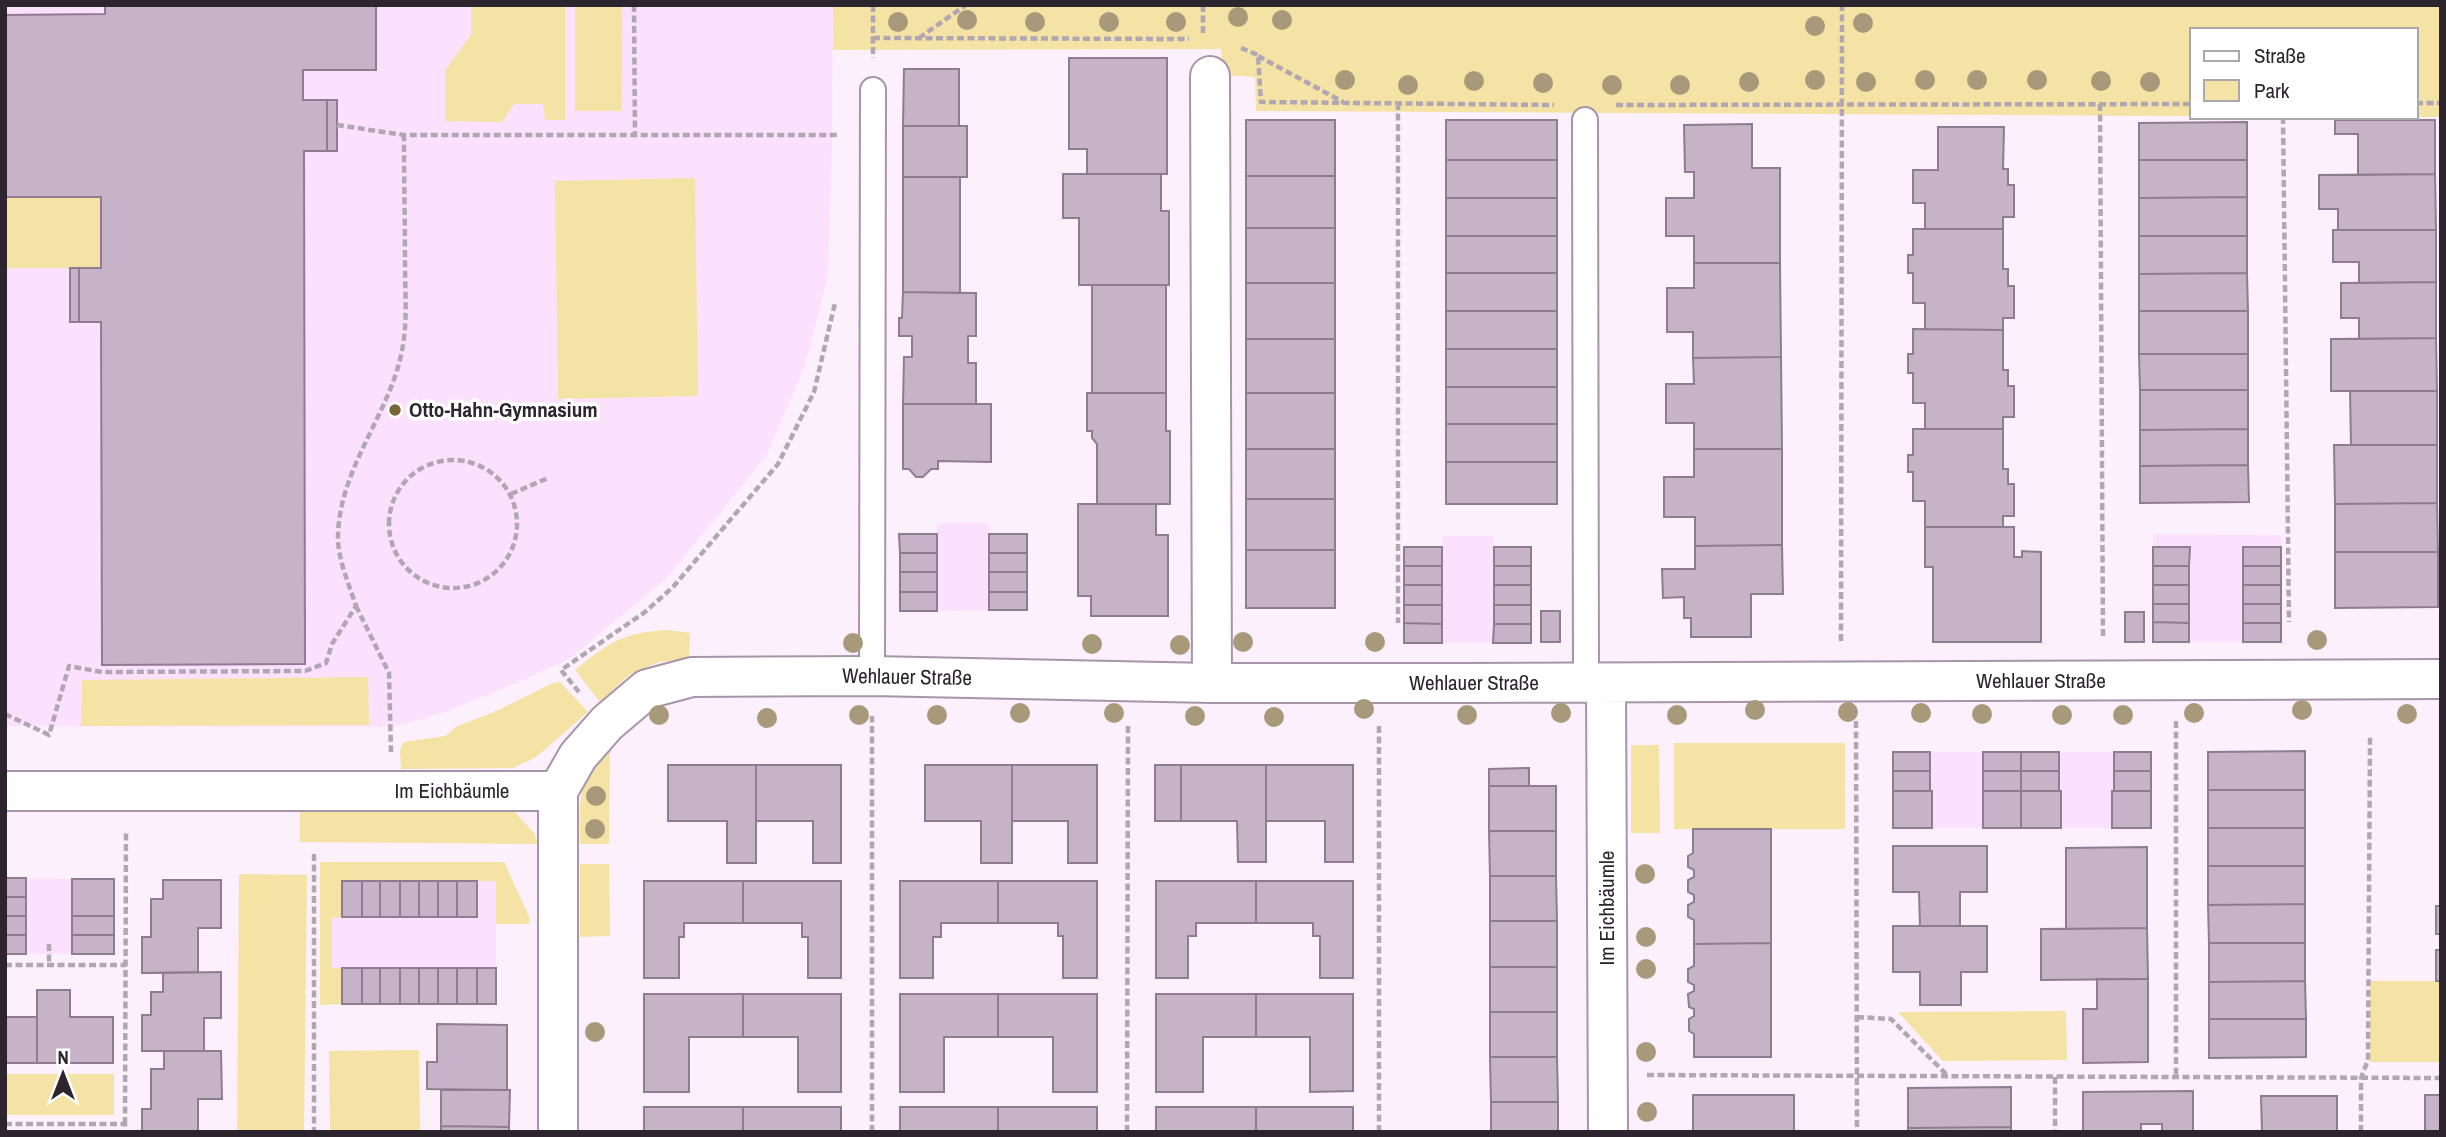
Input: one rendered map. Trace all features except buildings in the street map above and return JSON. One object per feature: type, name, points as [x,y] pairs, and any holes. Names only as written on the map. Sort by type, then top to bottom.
[{"type":"street","points":[[1211,58],[1212,682]]},
{"type":"street","name":"Wehlauer Straße","points":[[558,791],[578,755],[607,723],[647,689],[692,677],[872,676],[1212,682],[1596,683],[2441,679]]},
{"type":"street","name":"Im Eichbäumle","points":[[1596,683],[1608,1132]]},
{"type":"street","name":"Im Eichbäumle","points":[[5,791],[558,791]]},
{"type":"street","points":[[558,791],[558,1132]]},
{"type":"lane","points":[[872,676],[873,90]]},
{"type":"lane","points":[[1585,120],[1596,683]]},
{"type":"path","points":[[634,5],[635,135]]},
{"type":"path","points":[[873,5],[873,90]]},
{"type":"path","points":[[918,38],[966,5]]},
{"type":"path","points":[[1203,5],[1203,40],[1211,58]]},
{"type":"path","points":[[1842,5],[1841,653],[1856,701],[1857,1132]]},
{"type":"path","points":[[873,38],[1190,39]]},
{"type":"path","points":[[1234,44],[1344,102]]},
{"type":"path","points":[[1258,55],[1261,102],[1559,105]]},
{"type":"path","points":[[1398,103],[1398,623]]},
{"type":"path","points":[[2418,103],[2441,103]]},
{"type":"path","points":[[2100,104],[2103,681]]},
{"type":"path","points":[[1612,105],[2190,104]]},
{"type":"path","points":[[2283,119],[2289,622]]},
{"type":"path","points":[[337,125],[404,135],[873,135]]},
{"type":"path","points":[[391,791],[389,673],[356,606],[338,536],[343,497],[355,461],[394,377],[404,339],[404,135]]},
{"type":"path","points":[[561,670],[645,612],[673,587],[778,464],[814,392],[838,292]]},
{"type":"path","points":[[457,459],[479,464],[498,477],[511,494],[517,516],[516,538],[507,559],[492,575],[474,584],[454,588],[434,585],[416,576],[401,562],[392,544],[388,524],[392,504],[401,485],[415,471],[435,461],[457,459]]},
{"type":"path","points":[[511,494],[548,478]]},
{"type":"path","points":[[5,714],[49,735],[69,666],[102,672],[305,671],[326,663],[332,644],[356,606]]},
{"type":"path","points":[[872,676],[872,1132]]},
{"type":"path","points":[[1127,1132],[1128,680]]},
{"type":"path","points":[[2176,681],[2176,1077]]},
{"type":"path","points":[[1379,682],[1379,1132]]},
{"type":"path","points":[[2361,1132],[2361,1078],[2368,1060],[2370,736]]},
{"type":"path","points":[[125,1132],[126,791]]},
{"type":"path","points":[[314,853],[314,1132]]},
{"type":"path","points":[[49,944],[49,965]]},
{"type":"path","points":[[5,965],[126,965]]},
{"type":"path","points":[[1857,1017],[1891,1019],[1948,1076]]},
{"type":"path","points":[[1608,1074],[2441,1078]]},
{"type":"path","points":[[2055,1077],[2055,1132]]},
{"type":"path","points":[[5,1124],[125,1124]]},
{"type":"shaded area","name":"Otto-Hahn-Gymnasium","points":[[5,5],[833,5],[828,275],[805,365],[766,456],[666,579],[569,659],[442,713],[394,727],[5,726]]},
{"type":"shaded area","points":[[937,523],[989,523],[989,534],[1027,534],[1027,610],[900,611],[899,534],[937,534]]},
{"type":"shaded area","points":[[2153,534],[2281,535],[2281,642],[2153,642]]},
{"type":"shaded area","points":[[1442,536],[1494,536],[1494,547],[1531,547],[1531,643],[1404,643],[1404,547],[1442,547]]},
{"type":"shaded area","points":[[1893,752],[2151,752],[2151,828],[1893,828]]},
{"type":"shaded area","points":[[5,878],[114,879],[114,954],[5,954]]},
{"type":"shaded area","points":[[342,881],[496,881],[496,1004],[342,1004],[342,968],[332,968],[332,917],[342,917]]},
{"type":"green space","points":[[471,5],[565,5],[565,120],[545,120],[543,104],[514,104],[502,122],[445,121],[445,70],[471,35]]},
{"type":"green space","points":[[575,5],[622,5],[622,111],[575,111]]},
{"type":"green space","points":[[833,5],[2441,5],[2441,117],[2418,117],[2418,28],[2190,28],[2190,116],[1256,111],[1255,77],[1223,75],[1221,49],[833,50]]},
{"type":"green space","points":[[695,178],[698,396],[558,399],[555,181]]},
{"type":"green space","points":[[5,197],[101,197],[101,268],[5,268]]},
{"type":"green space","points":[[669,630],[690,633],[689,659],[659,662],[629,675],[600,702],[575,670],[618,640],[640,633]]},
{"type":"green space","points":[[368,677],[369,725],[81,726],[82,680]]},
{"type":"green space","points":[[560,682],[588,712],[536,757],[513,768],[401,769],[400,751],[403,742],[445,736],[457,726]]},
{"type":"green space","points":[[1674,743],[1845,743],[1845,829],[1674,829]]},
{"type":"green space","points":[[1631,745],[1659,745],[1660,833],[1631,833]]},
{"type":"green space","points":[[610,746],[609,844],[580,844],[582,791],[591,770]]},
{"type":"green space","points":[[300,809],[514,811],[534,833],[538,844],[300,842]]},
{"type":"green space","points":[[320,862],[504,862],[529,916],[529,924],[496,924],[496,881],[343,881],[342,917],[332,918],[332,968],[342,968],[342,1004],[320,1005]]},
{"type":"green space","points":[[580,864],[609,864],[610,936],[580,937]]},
{"type":"green space","points":[[239,874],[307,875],[304,1132],[237,1132]]},
{"type":"green space","points":[[2370,981],[2441,981],[2441,1062],[2370,1062]]},
{"type":"green space","points":[[2066,1011],[2067,1060],[1943,1061],[1898,1012]]},
{"type":"green space","points":[[419,1050],[420,1132],[330,1132],[329,1051]]},
{"type":"green space","points":[[5,1074],[114,1074],[114,1115],[5,1115]]},
{"type":"place","name":"Otto-Hahn-Gymnasium","points":[[395,410]]}]
